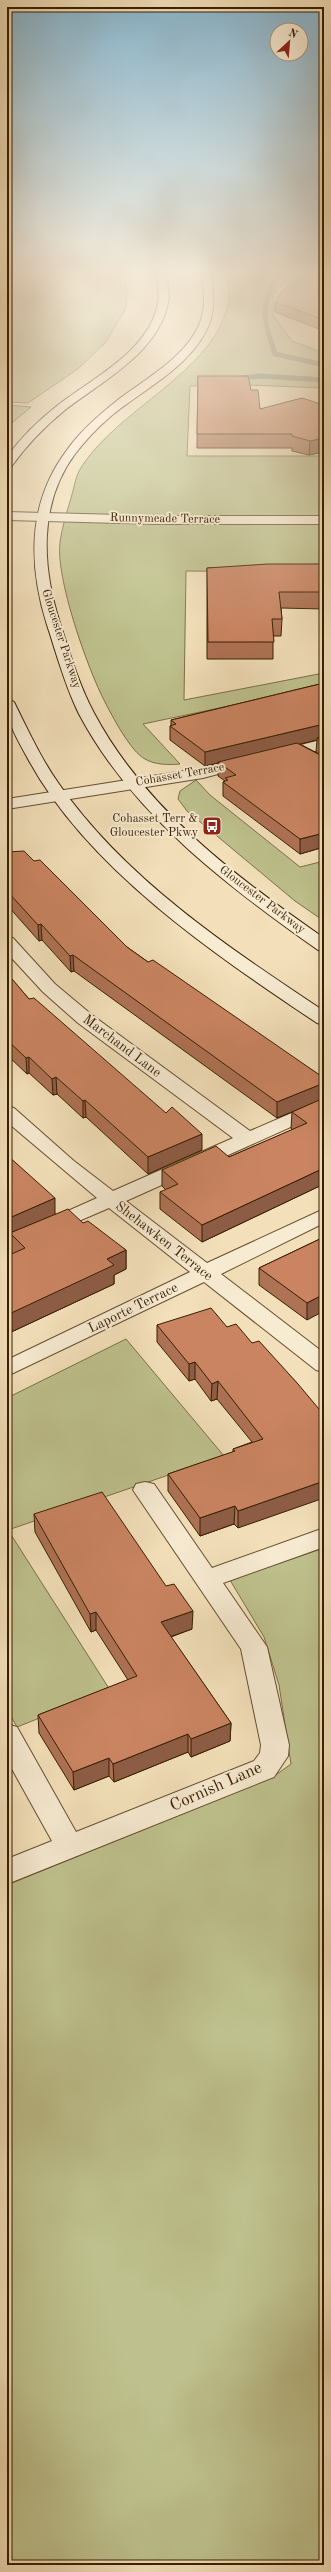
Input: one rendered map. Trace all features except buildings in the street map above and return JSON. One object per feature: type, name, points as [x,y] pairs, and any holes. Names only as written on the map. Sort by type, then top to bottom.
[{"type":"main road","points":[[7,464],[38,428],[83,393]]},
{"type":"main road","name":"Gloucester Parkway","points":[[135,393],[107,415],[72,449],[55,478],[40,516],[38,567],[52,618],[69,669],[93,725],[135,783],[188,842],[253,895],[324,946]]},
{"type":"main road","name":"Runnymeade Terrace","points":[[7,516],[158,520],[324,520]]},
{"type":"main road","points":[[7,702],[29,747],[59,796],[123,867],[187,922],[271,984],[324,1019]]},
{"type":"main road","name":"Cohasset Terrace","points":[[7,804],[203,773],[324,744]]},
{"type":"main road","points":[[300,750],[318,762]]},
{"type":"main road","name":"Marchand Lane","points":[[7,942],[49,988],[85,1019],[248,1139]]},
{"type":"main road","points":[[7,1246],[324,1105]]},
{"type":"main road","name":"Shehawken Terrace","points":[[7,1112],[111,1200],[206,1274],[319,1355]]},
{"type":"main road","name":"Laporte Terrace","points":[[7,1368],[206,1274],[324,1215]]},
{"type":"main road","name":"Cornish Lane","points":[[7,1872],[264,1769],[274,1756],[275,1745],[254,1647],[145,1490]]},
{"type":"main road","points":[[208,1579],[324,1537]]},
{"type":"main road","points":[[7,1735],[70,1847]]},
{"type":"green space","points":[[7,393],[43,393],[28,403],[7,402]]},
{"type":"green space","points":[[158,393],[190,393],[187,456],[324,456],[324,572],[186,571],[184,700],[324,673],[324,686],[143,724],[180,764],[162,764],[145,759],[128,742],[117,724],[98,687],[82,647],[68,600],[60,558],[60,542],[63,525],[79,471],[96,449],[116,428]]},
{"type":"green space","points":[[7,405],[31,407],[7,427]]},
{"type":"green space","points":[[196,780],[210,795],[300,867],[324,861],[324,921],[295,901],[187,811],[178,799],[180,791]]},
{"type":"green space","points":[[126,1339],[224,1456],[8,1530],[110,1690],[17,1727],[7,1709],[7,1398]]},
{"type":"green space","points":[[324,1548],[324,2565],[7,2565],[7,1885],[273,1777],[291,1764],[279,1685],[264,1637],[230,1580]]},
{"type":"place","name":"Cohasset Terr & Gloucester Pkwy","points":[[212,826]]}]
